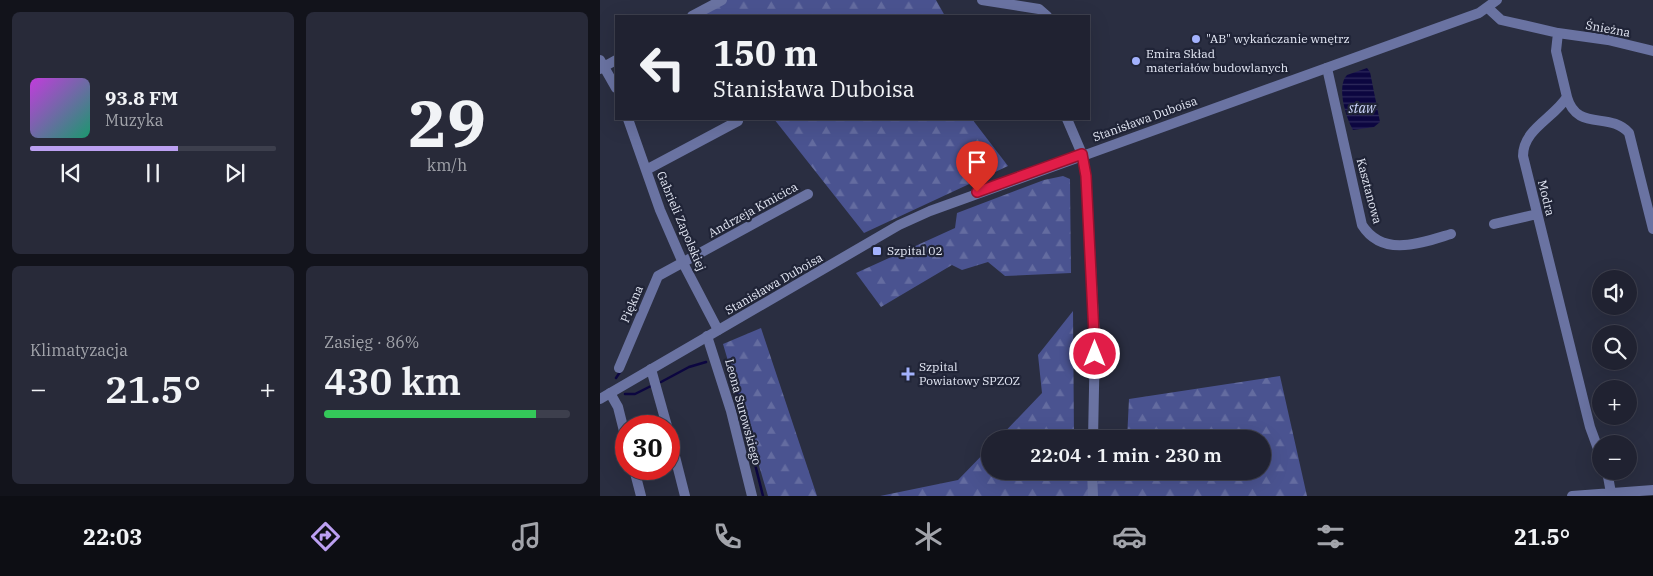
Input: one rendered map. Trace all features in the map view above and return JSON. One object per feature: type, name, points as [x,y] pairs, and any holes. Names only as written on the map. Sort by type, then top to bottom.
[{"type":"street","points":[[694,15],[722,0]]},
{"type":"street","points":[[982,0],[1039,9],[1046,15]]},
{"type":"street","name":"Stanisława Duboisa","points":[[600,399],[892,229],[930,210],[1082,154],[1327,68],[1488,8],[1497,0]]},
{"type":"street","points":[[1488,8],[1501,20],[1558,33],[1556,51],[1571,110],[1578,115],[1614,124],[1629,133],[1653,227]]},
{"type":"street","name":"Śnieżna","points":[[1558,33],[1608,40],[1653,51]]},
{"type":"street","points":[[615,60],[602,65],[615,86]]},
{"type":"street","name":"Kasztanowa","points":[[1327,68],[1362,225],[1367,234],[1393,246],[1413,245],[1451,234]]},
{"type":"street","name":"Modra","points":[[1567,98],[1529,136],[1523,147],[1524,166],[1593,435]]},
{"type":"street","name":"Gabrieli Zapolskiej","points":[[628,120],[683,263],[718,330]]},
{"type":"street","points":[[1067,120],[1082,154],[1086,176],[1094,321],[1092,430]]},
{"type":"street","points":[[646,170],[738,121]]},
{"type":"street","name":"Andrzeja Kmicica","points":[[683,263],[808,194]]},
{"type":"street","points":[[1494,224],[1537,214]]},
{"type":"street","name":"Piękna","points":[[619,368],[658,276],[683,263]]},
{"type":"street","name":"Leona Surowskiego","points":[[707,336],[731,411],[752,496]]},
{"type":"street","points":[[651,370],[664,415]]},
{"type":"street","points":[[610,393],[620,415]]},
{"type":"street","points":[[680,476],[685,496]]},
{"type":"street","points":[[636,480],[640,496]]},
{"type":"street","points":[[1092,480],[1093,496]]},
{"type":"street","points":[[1609,480],[1611,493]]},
{"type":"street","points":[[1572,496],[1653,490]]},
{"type":"green space","points":[[724,0],[936,0],[944,15],[695,15]]},
{"type":"green space","points":[[775,120],[973,120],[1008,166],[864,233]]},
{"type":"green space","points":[[1063,176],[1070,179],[1071,273],[1005,276],[988,262],[962,270],[952,265],[881,307],[856,273],[955,228],[957,213],[1044,180]]},
{"type":"green space","points":[[1073,311],[1074,430],[1007,430],[1042,393],[1038,355]]},
{"type":"green space","points":[[761,328],[817,496],[768,496],[723,344]]},
{"type":"green space","points":[[1280,376],[1307,496],[880,496],[958,480],[981,456],[981,480],[1271,480],[1271,430],[1127,430],[1129,399]]},
{"type":"water","name":"staw","points":[[1367,68],[1370,72],[1380,122],[1374,127],[1353,130],[1345,110],[1342,87],[1347,75]]},
{"type":"waterway","points":[[729,361],[763,496]]},
{"type":"waterway","points":[[661,382],[689,367],[706,362]]},
{"type":"waterway","points":[[616,378],[620,372]]},
{"type":"waterway","points":[[625,394],[635,394],[651,386]]},
{"type":"place","name":"\"AB\" wykańczanie wnętrz","points":[[1196,39]]},
{"type":"place","name":"Emira Skład materiałów budowlanych","points":[[1136,61]]},
{"type":"place","name":"Szpital 02","points":[[877,251]]},
{"type":"place","name":"Szpital Powiatowy SPZOZ","points":[[908,374]]},
{"type":"route","points":[[977,192],[1082,154],[1086,176],[1095,354]]}]
